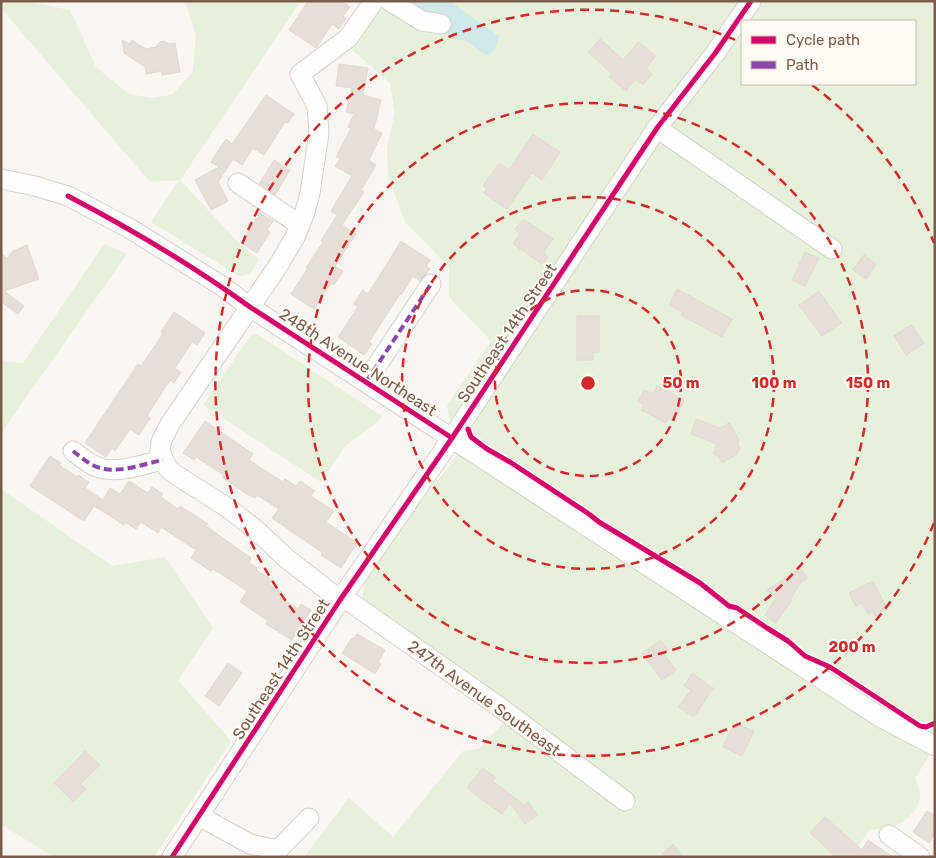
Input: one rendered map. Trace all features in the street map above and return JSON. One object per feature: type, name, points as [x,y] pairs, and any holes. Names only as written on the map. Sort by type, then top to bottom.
[{"type":"street","points":[[73,451],[91,464],[104,469],[122,469],[163,460],[160,452],[161,442],[170,424],[278,266],[300,225],[310,193],[318,133],[317,106],[300,74],[348,38],[374,1]]},
{"type":"street","points":[[390,1],[422,21],[441,24]]},
{"type":"street","name":"Southeast 14th Street","points":[[172,857],[657,128],[716,52],[751,1]]},
{"type":"street","points":[[657,128],[832,249]]},
{"type":"street","name":"248th Avenue Northeast","points":[[1,179],[35,186],[68,196],[129,228],[222,286],[250,307],[880,717],[934,744]]},
{"type":"street","points":[[238,183],[300,225]]},
{"type":"street","points":[[366,382],[431,284]]},
{"type":"street","name":"247th Avenue Southeast","points":[[163,460],[173,473],[228,508],[255,529],[286,558],[342,599],[498,706],[625,801]]},
{"type":"street","points":[[199,816],[250,844],[278,850],[308,818]]},
{"type":"street","points":[[889,835],[920,857]]},
{"type":"green space","points":[[1,1],[25,1],[70,10],[96,67],[129,94],[151,98],[172,95],[193,71],[196,36],[185,1],[301,1],[180,180],[241,245],[259,259],[252,271],[246,275],[239,276],[151,222],[179,180],[150,182],[1,8]]},
{"type":"green space","points":[[383,1],[935,1],[935,728],[930,755],[915,778],[920,793],[916,809],[910,816],[895,826],[878,830],[870,829],[851,857],[304,857],[349,798],[393,837],[463,751],[479,749],[518,707],[361,603],[365,583],[402,526],[457,455],[447,405],[491,341],[449,297],[449,267],[405,222],[388,176],[387,147],[395,112],[390,83],[352,50]]},
{"type":"green space","points":[[104,244],[127,254],[1,433],[1,361],[23,363]]},
{"type":"green space","points":[[253,334],[257,334],[382,416],[379,421],[345,446],[321,482],[203,405]]},
{"type":"green space","points":[[1,489],[112,566],[165,557],[213,628],[178,680],[231,741],[154,857],[53,857],[1,824]]},
{"type":"water","points":[[409,1],[449,1],[499,36],[495,50],[489,55],[482,53],[464,39],[457,40],[440,29],[433,15],[411,4]]},
{"type":"building","points":[[308,1],[342,1],[350,7],[343,16],[346,18],[339,29],[332,24],[316,48],[289,30]]},
{"type":"building","points":[[600,39],[623,60],[638,42],[656,56],[646,68],[652,74],[643,85],[635,79],[626,91],[609,77],[612,74],[588,52]]},
{"type":"building","points":[[122,40],[130,44],[132,40],[146,49],[156,47],[160,42],[164,41],[169,44],[175,43],[180,72],[162,75],[162,71],[146,74],[145,67],[124,53]]},
{"type":"building","points":[[339,64],[368,68],[363,95],[381,100],[374,129],[382,133],[369,160],[376,165],[361,190],[364,192],[342,225],[356,234],[335,266],[343,271],[334,285],[331,283],[314,309],[291,294],[308,268],[306,268],[323,242],[321,241],[337,215],[331,211],[352,176],[335,166],[340,159],[336,157],[351,128],[348,127],[354,114],[346,112],[352,88],[336,86]]},
{"type":"building","points":[[266,95],[294,114],[288,123],[285,122],[264,155],[253,148],[242,165],[233,159],[218,182],[228,201],[211,210],[195,180],[219,167],[211,162],[226,139],[232,144]]},
{"type":"building","points":[[533,134],[560,152],[542,180],[532,173],[507,209],[484,193],[487,188],[483,186],[499,163],[509,170]]},
{"type":"building","points":[[274,160],[290,170],[275,195],[259,184]]},
{"type":"building","points":[[260,213],[273,221],[267,230],[270,232],[257,253],[241,243]]},
{"type":"building","points":[[523,219],[553,239],[543,253],[548,257],[542,264],[513,244],[520,234],[515,230]]},
{"type":"building","points":[[401,241],[430,260],[426,266],[430,269],[420,281],[413,276],[369,342],[372,344],[364,355],[338,337],[358,307],[354,304],[363,290],[368,294]]},
{"type":"building","points":[[27,245],[39,279],[4,291],[24,306],[18,314],[4,304],[1,297],[1,254],[7,258],[13,251]]},
{"type":"building","points":[[805,252],[819,258],[805,286],[792,280]]},
{"type":"building","points":[[864,255],[876,264],[866,279],[853,270]]},
{"type":"building","points":[[677,289],[732,319],[722,337],[681,315],[683,312],[669,305]]},
{"type":"building","points":[[819,291],[841,323],[822,336],[799,305]]},
{"type":"building","points":[[174,312],[205,333],[197,345],[192,342],[175,368],[181,372],[174,383],[170,380],[147,416],[150,418],[139,435],[130,429],[115,451],[112,448],[106,457],[85,443],[138,364],[141,366],[163,334],[161,332]]},
{"type":"building","points":[[577,316],[599,316],[599,352],[593,352],[593,360],[577,360]]},
{"type":"building","points":[[911,325],[924,343],[906,355],[894,336]]},
{"type":"building","points":[[657,386],[684,400],[674,421],[668,418],[666,423],[641,410],[644,404],[638,402],[644,390],[653,394]]},
{"type":"building","points":[[696,419],[720,428],[729,423],[739,440],[740,448],[737,454],[722,463],[718,456],[713,454],[717,444],[691,434]]},
{"type":"building","points":[[205,421],[253,454],[249,460],[283,482],[285,479],[296,486],[300,481],[315,491],[311,496],[334,511],[326,522],[357,543],[341,568],[321,555],[323,553],[272,518],[279,509],[257,495],[255,498],[245,493],[222,477],[224,475],[196,457],[194,460],[183,453]]},
{"type":"building","points":[[50,456],[61,463],[59,465],[77,477],[78,475],[89,482],[85,488],[103,500],[110,488],[120,494],[129,481],[148,493],[152,487],[163,494],[161,497],[178,509],[180,506],[208,524],[206,526],[251,558],[249,562],[257,568],[256,570],[272,580],[269,584],[282,592],[279,597],[298,609],[301,604],[311,610],[292,640],[266,624],[268,621],[240,602],[247,591],[213,569],[211,571],[191,558],[196,550],[161,527],[158,533],[141,522],[136,529],[125,522],[124,525],[94,506],[84,521],[30,486]]},
{"type":"building","points":[[800,568],[807,578],[801,582],[791,598],[792,600],[776,623],[765,615],[777,597],[767,590]]},
{"type":"building","points":[[873,581],[887,609],[875,616],[873,611],[868,614],[862,603],[856,606],[849,593]]},
{"type":"building","points":[[357,634],[385,650],[378,662],[381,664],[375,674],[342,653]]},
{"type":"building","points":[[661,640],[668,650],[664,654],[676,670],[662,680],[642,653]]},
{"type":"building","points":[[228,663],[242,673],[219,706],[205,696]]},
{"type":"building","points":[[692,673],[713,688],[694,717],[679,707],[691,690],[684,686]]},
{"type":"building","points":[[737,724],[754,731],[742,756],[723,747],[732,728],[735,729]]},
{"type":"building","points":[[85,751],[100,765],[81,784],[86,789],[73,802],[54,783]]},
{"type":"building","points":[[483,768],[496,778],[493,781],[524,805],[528,802],[538,815],[525,824],[510,803],[502,814],[467,788]]},
{"type":"building","points":[[927,811],[935,816],[935,834],[929,843],[913,832]]},
{"type":"building","points":[[825,817],[862,850],[868,840],[893,857],[836,857],[810,833]]},
{"type":"building","points":[[673,844],[683,857],[659,857]]},
{"type":"marked path","points":[[366,382],[431,284]]},
{"type":"marked path","points":[[73,451],[91,464],[111,470],[126,469],[163,460]]},
{"type":"cycle path","points":[[172,857],[340,600],[452,438],[657,128],[716,52],[751,1]]},
{"type":"cycle path","points":[[68,196],[115,221],[184,262],[452,438]]},
{"type":"cycle path","points":[[468,429],[471,437],[487,449],[510,462],[599,522],[700,583],[729,606],[737,608],[788,641],[805,656],[830,667],[920,726],[926,727],[935,723]]}]
